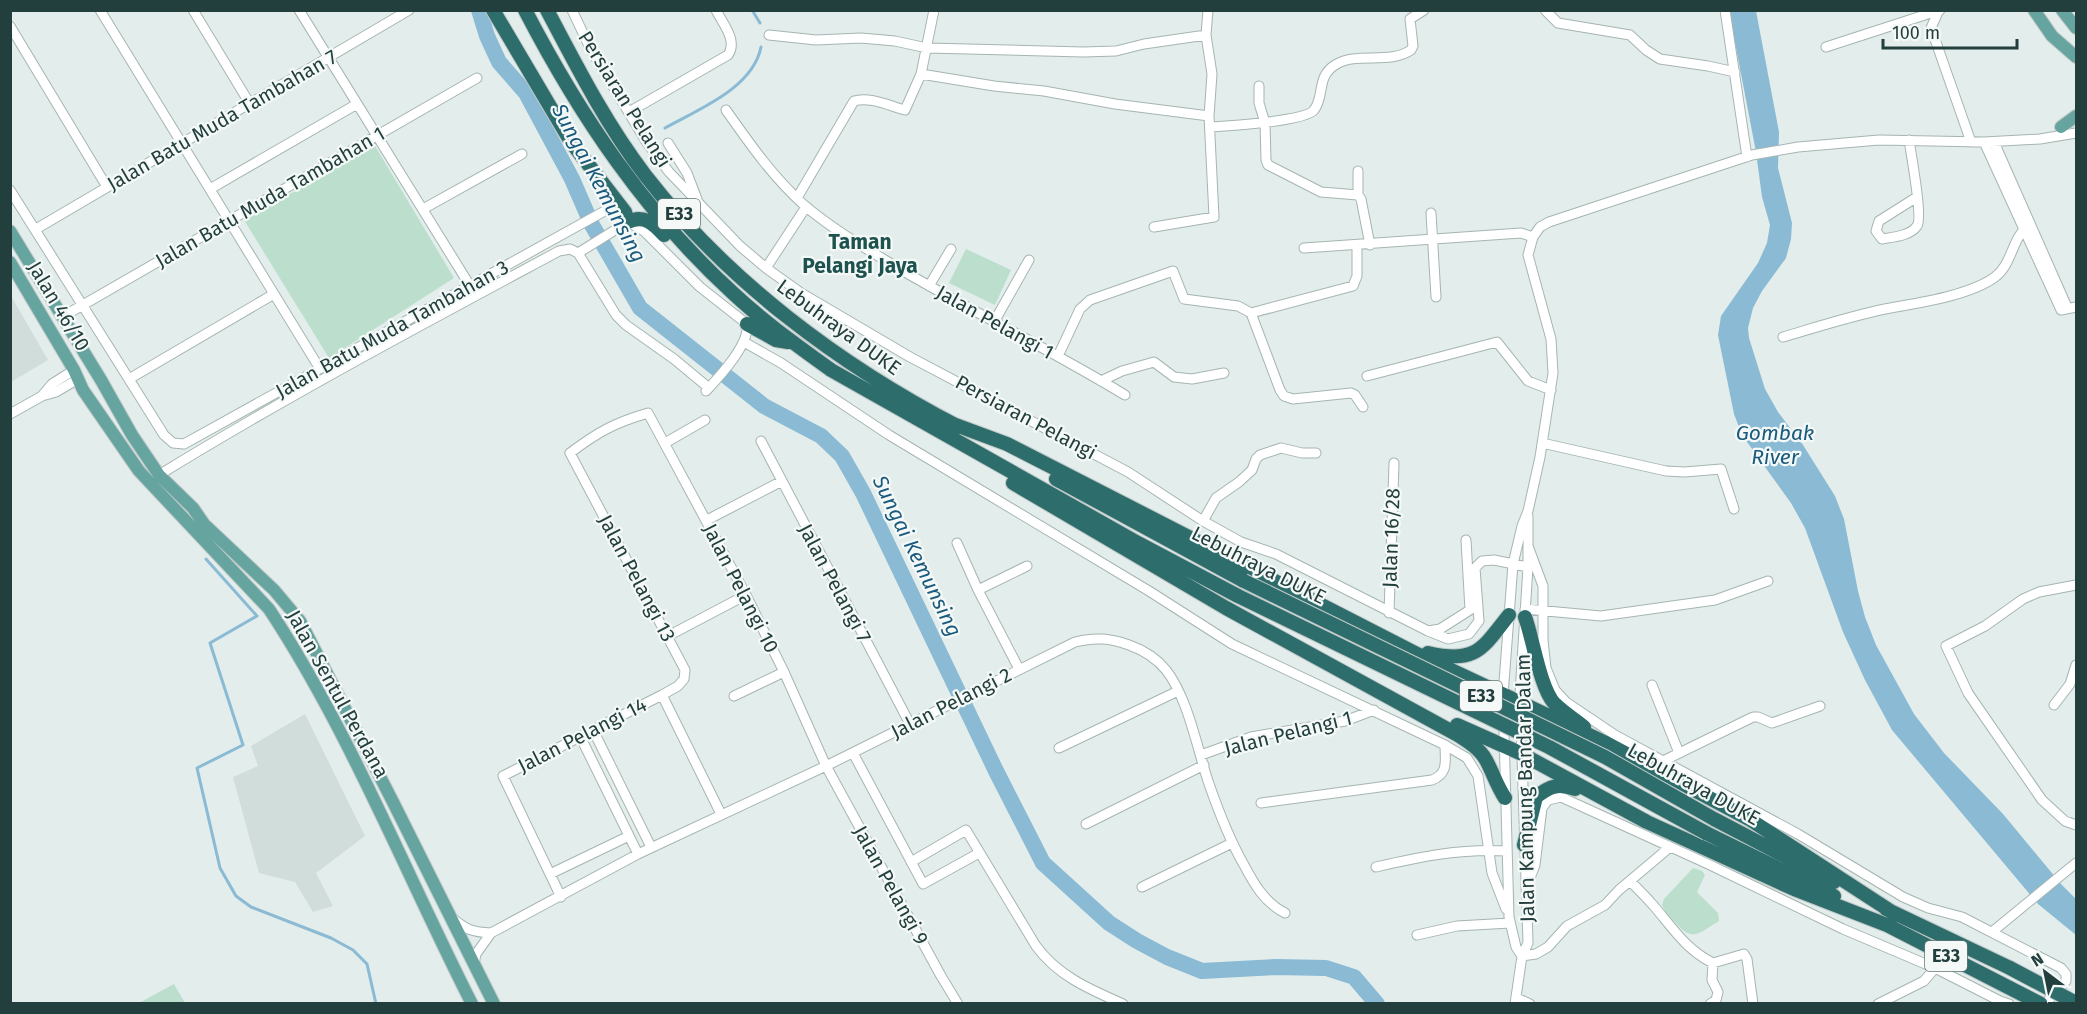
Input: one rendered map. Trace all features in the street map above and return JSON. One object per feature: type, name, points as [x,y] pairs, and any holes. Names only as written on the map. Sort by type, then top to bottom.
[{"type":"highway","points":[[493,10],[571,142],[624,212],[628,222],[639,218],[650,222],[714,286],[726,294],[734,295]]},
{"type":"highway","name":"Lebuhraya DUKE","points":[[525,10],[578,104],[629,180],[674,235],[734,295],[793,343],[831,369],[1138,543],[1238,596],[1549,747],[1706,833],[2043,1004]]},
{"type":"highway","name":"Lebuhraya DUKE","points":[[547,10],[594,100],[645,175],[693,230],[747,283],[804,329],[886,386],[1244,581],[1605,757],[1714,819],[1892,912],[2010,968],[2076,1003]]},
{"type":"highway","points":[[747,324],[776,340],[793,343]]},
{"type":"highway","points":[[916,418],[951,446],[1140,560],[1354,676],[1471,743],[1486,760],[1498,789],[1505,798]]},
{"type":"highway","points":[[953,424],[1007,444],[1403,647],[1604,742],[1749,819],[1892,912]]},
{"type":"highway","points":[[1525,613],[1544,685],[1550,696],[1565,712],[1604,742]]},
{"type":"highway","points":[[1403,647],[1442,656],[1468,656],[1483,648],[1509,615]]},
{"type":"highway","points":[[1354,676],[1520,753],[1647,822],[1794,889],[1892,927]]},
{"type":"highway","points":[[1524,845],[1536,797],[1544,791],[1553,785],[1562,785],[1594,794]]},
{"type":"main road","points":[[2034,10],[2076,66]]},
{"type":"main road","points":[[2062,10],[2076,28]]},
{"type":"main road","points":[[2052,36],[2076,57]]},
{"type":"main road","points":[[2061,127],[2076,116]]},
{"type":"main road","name":"Jalan 46/10","points":[[10,231],[101,380]]},
{"type":"main road","name":"Jalan 46/10","points":[[10,262],[78,374]]},
{"type":"main road","points":[[36,304],[62,317],[59,344]]},
{"type":"main road","points":[[78,374],[85,363],[84,353]]},
{"type":"main road","points":[[78,374],[91,374],[101,380]]},
{"type":"main road","name":"Jalan Sentul Perdana","points":[[78,374],[95,409],[139,471],[269,609],[292,645],[349,751],[472,1004]]},
{"type":"main road","name":"Jalan Sentul Perdana","points":[[101,380],[132,435],[159,475],[193,508],[204,524],[292,610],[296,624],[313,644],[494,1004]]},
{"type":"main road","points":[[269,609],[296,624],[292,645]]},
{"type":"street","points":[[99,10],[320,369]]},
{"type":"street","points":[[193,10],[250,104]]},
{"type":"street","points":[[299,10],[476,296]]},
{"type":"street","name":"Jalan Batu Muda Tambahan 7","points":[[36,229],[328,58],[397,13],[409,10]]},
{"type":"street","name":"Persiaran Pelangi","points":[[572,10],[591,50],[647,143],[669,172],[699,204],[740,246],[766,268],[801,293],[910,357],[1128,472],[1203,521],[1241,542],[1276,554],[1389,613],[1448,639],[1469,634],[1479,621],[1474,607],[1475,568],[1482,561],[1494,560],[1528,567]]},
{"type":"street","points":[[629,112],[728,56],[733,42],[716,10]]},
{"type":"street","points":[[797,198],[854,101],[864,100],[905,110],[921,74],[934,10]]},
{"type":"street","points":[[1154,227],[1214,218],[1209,116],[1212,74],[1206,35],[1208,10]]},
{"type":"street","points":[[1211,127],[1265,123],[1310,114],[1314,111],[1322,80],[1336,64],[1352,59],[1389,57],[1411,50],[1413,46],[1410,19],[1424,10]]},
{"type":"street","points":[[1545,10],[1558,23],[1630,35],[1660,59],[1735,72]]},
{"type":"street","points":[[1725,10],[1750,156]]},
{"type":"street","points":[[1826,47],[1939,11]]},
{"type":"street","points":[[1939,11],[1931,28],[1971,142]]},
{"type":"street","points":[[10,26],[107,187]]},
{"type":"street","points":[[769,35],[816,40],[861,38],[895,41],[927,48],[981,51],[1116,51],[1144,44],[1206,35]]},
{"type":"street","points":[[921,74],[1209,116]]},
{"type":"street","name":"Jalan Batu Muda Tambahan 1","points":[[62,317],[477,78]]},
{"type":"street","points":[[1259,86],[1259,103],[1265,123],[1268,165],[1321,192],[1358,195]]},
{"type":"street","points":[[210,189],[357,104]]},
{"type":"street","name":"Jalan Pelangi 1","points":[[726,110],[765,165],[806,207],[866,249],[1125,395]]},
{"type":"street","points":[[2034,139],[2076,120]]},
{"type":"street","points":[[1304,248],[1521,233],[1533,237],[1549,222],[1750,156],[1798,147],[1860,141],[1989,142],[2076,133]]},
{"type":"street","points":[[1909,140],[1920,218],[1917,226],[1905,235],[1882,239],[1876,231],[1879,221],[1917,197]]},
{"type":"street","points":[[668,142],[687,173],[699,204]]},
{"type":"street","points":[[1989,142],[2027,227],[2068,308]]},
{"type":"street","points":[[423,209],[522,154]]},
{"type":"street","points":[[1358,171],[1358,195],[1361,199],[1370,245]]},
{"type":"street","points":[[10,190],[129,379],[274,294]]},
{"type":"street","points":[[766,268],[806,207]]},
{"type":"street","name":"Jalan Batu Muda Tambahan 3","points":[[129,379],[164,435],[173,443],[184,444],[610,208]]},
{"type":"street","points":[[1431,213],[1436,297]]},
{"type":"street","points":[[159,475],[227,434],[559,251],[582,250],[628,222],[644,231],[700,287],[747,324],[748,332],[744,342],[710,387],[626,325],[616,315],[582,250]]},
{"type":"street","points":[[1783,337],[1883,309],[1942,298],[1972,288],[1996,277],[2005,266],[2027,227]]},
{"type":"street","name":"Jalan Kampung Bandar Dalam","points":[[1522,956],[1516,947],[1509,920],[1503,695],[1514,564],[1528,511],[1551,390],[1553,351],[1528,255],[1533,237]]},
{"type":"street","points":[[1251,313],[1353,286],[1357,276],[1357,246]]},
{"type":"street","points":[[929,286],[951,249]]},
{"type":"street","points":[[994,322],[1029,260]]},
{"type":"street","points":[[1058,356],[1080,309],[1090,300],[1170,270],[1175,273],[1184,299],[1238,306],[1251,313],[1284,396],[1293,399],[1351,393],[1355,394],[1363,407]]},
{"type":"street","points":[[744,342],[899,441],[1149,591],[1232,644],[1445,744],[1467,758],[1478,776],[1492,873],[1509,920],[1457,926],[1417,935]]},
{"type":"street","points":[[1367,376],[1497,342],[1528,381],[1551,390]]},
{"type":"street","points":[[1101,381],[1122,371],[1154,362],[1174,377],[1192,379],[1224,373]]},
{"type":"street","points":[[10,414],[42,396],[52,384],[78,374]]},
{"type":"street","name":"Jalan Pelangi 10","points":[[570,453],[592,436],[619,422],[648,413],[746,596],[784,672],[826,766]]},
{"type":"street","points":[[665,443],[705,420]]},
{"type":"street","name":"Jalan Pelangi 7","points":[[761,441],[910,724]]},
{"type":"street","points":[[1542,443],[1666,471],[1721,469],[1726,477],[1734,509]]},
{"type":"street","points":[[1203,521],[1216,498],[1252,470],[1260,455],[1281,448],[1302,453],[1316,453]]},
{"type":"street","name":"Jalan Pelangi 13","points":[[570,453],[685,670],[684,679],[678,686],[662,695]]},
{"type":"street","name":"Jalan 16/28","points":[[1389,613],[1394,462]]},
{"type":"street","points":[[707,520],[782,481]]},
{"type":"street","name":"Jalan Kampung Bandar Dalam","points":[[1516,1001],[1522,956],[1528,943],[1520,703],[1528,567],[1528,511]]},
{"type":"street","points":[[1428,631],[1440,629],[1474,607],[1466,540]]},
{"type":"street","points":[[957,543],[978,590],[1019,669]]},
{"type":"street","points":[[1528,546],[1543,586],[1545,661],[1555,690],[1566,702],[1579,713],[1798,834],[1903,897],[1928,908],[1962,917],[2061,968],[2066,974],[2066,981],[2043,1004]]},
{"type":"street","points":[[978,590],[1027,566]]},
{"type":"street","points":[[1525,613],[1601,616],[1715,600],[1768,581]]},
{"type":"street","points":[[2076,585],[2039,592],[2023,599],[1985,626],[1946,646],[1968,693],[2042,800],[2065,820],[2076,825]]},
{"type":"street","points":[[668,636],[746,596]]},
{"type":"street","name":"Jalan Pelangi 2","points":[[491,933],[651,847],[853,753],[1075,642],[1091,638],[1112,639],[1151,656],[1166,670],[1178,692],[1232,843],[1254,884],[1275,908],[1285,913]]},
{"type":"street","points":[[2054,705],[2070,684],[2076,665]]},
{"type":"street","points":[[734,696],[784,672]]},
{"type":"street","points":[[1652,685],[1679,753]]},
{"type":"street","points":[[1059,748],[1178,692]]},
{"type":"street","points":[[662,695],[721,814]]},
{"type":"street","name":"Jalan Pelangi 14","points":[[550,874],[503,776],[662,695]]},
{"type":"street","points":[[1663,761],[1752,717],[1772,723],[1820,706]]},
{"type":"street","name":"Jalan Pelangi 1","points":[[1201,755],[1251,737],[1345,721],[1374,710]]},
{"type":"street","points":[[592,730],[651,847]]},
{"type":"street","points":[[580,736],[638,854]]},
{"type":"street","points":[[1261,803],[1432,780],[1440,777],[1444,771],[1445,744]]},
{"type":"street","points":[[853,753],[922,884],[979,853]]},
{"type":"street","points":[[1086,824],[1204,765]]},
{"type":"street","name":"Jalan Pelangi 9","points":[[826,766],[958,1004]]},
{"type":"street","points":[[1526,888],[1535,865],[1542,808],[1548,800],[1554,797],[1569,800],[2009,1004]]},
{"type":"street","points":[[911,862],[966,830],[1048,962],[1081,985],[1123,1004]]},
{"type":"street","points":[[561,897],[550,874],[629,836]]},
{"type":"street","points":[[1142,887],[1232,843]]},
{"type":"street","points":[[1522,956],[1536,954],[1548,947],[1567,926],[1605,905],[1618,890],[1670,847]]},
{"type":"street","points":[[1376,867],[1420,857],[1488,850],[1507,852]]},
{"type":"street","points":[[1992,932],[2074,864]]},
{"type":"street","points":[[1630,881],[1653,905],[1678,937],[1702,957],[1713,963],[1744,954],[1747,959],[1753,1004]]},
{"type":"street","points":[[450,916],[465,929],[491,933]]},
{"type":"street","points":[[474,966],[476,954],[491,933]]},
{"type":"street","points":[[1710,1004],[1716,1000],[1718,992],[1712,980],[1713,963]]},
{"type":"street","points":[[1878,1004],[1924,981],[1935,968]]},
{"type":"street","points":[[1516,1001],[1530,1004]]},
{"type":"shaded area","points":[[11,296],[48,360],[10,382]]},
{"type":"shaded area","points":[[305,714],[365,836],[316,873],[333,906],[313,912],[295,882],[259,873],[233,777],[258,766],[251,746]]},
{"type":"green space","points":[[375,146],[454,278],[329,358],[244,220]]},
{"type":"green space","points":[[966,249],[1011,270],[995,305],[949,283]]},
{"type":"green space","points":[[1693,868],[1702,871],[1705,875],[1697,892],[1718,913],[1719,921],[1700,933],[1691,934],[1680,928],[1662,905],[1664,899]]},
{"type":"green space","points":[[174,984],[185,1003],[139,1003]]},
{"type":"water","name":"Gombak River","points":[[1729,11],[1756,11],[1779,132],[1778,168],[1792,223],[1786,258],[1762,291],[1753,308],[1748,328],[1765,389],[1835,496],[1844,519],[1865,617],[1876,645],[1914,714],[1944,753],[2003,814],[2076,899],[2076,935],[2038,904],[1892,730],[1843,632],[1805,528],[1791,503],[1742,435],[1734,414],[1718,335],[1721,316],[1758,263],[1767,243],[1770,225],[1762,197],[1756,152]]},
{"type":"waterway","name":"Sungai Kemunsing","points":[[479,10],[487,36],[499,62],[526,93],[572,179],[592,225],[640,308],[764,406],[821,436],[842,456],[863,493],[996,771],[1043,863],[1109,923],[1167,957],[1202,971],[1275,967],[1326,968],[1354,977],[1377,1004]]},
{"type":"waterway","points":[[752,10],[760,23]]},
{"type":"waterway","points":[[665,128],[708,105],[736,86],[756,61],[761,47]]},
{"type":"waterway","points":[[206,559],[257,616],[210,643],[243,745],[197,768],[220,868],[236,896],[251,907],[331,938],[353,950],[367,964],[376,1004]]},
{"type":"district","name":"Taman Pelangi Jaya","points":[[860,254]]}]
